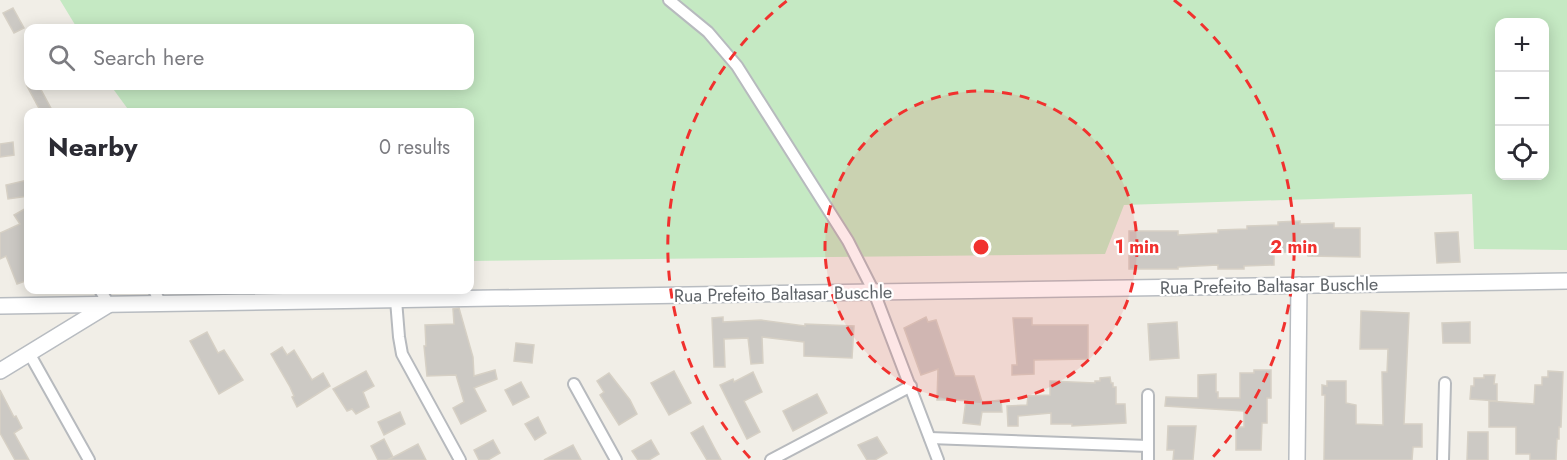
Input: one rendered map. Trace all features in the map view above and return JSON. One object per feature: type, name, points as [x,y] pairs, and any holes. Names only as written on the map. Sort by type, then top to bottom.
[{"type":"main road","name":"Rua Prefeito Baltasar Buschle","points":[[0,306],[1567,281]]},
{"type":"main road","points":[[1297,460],[1299,285]]},
{"type":"main road","points":[[0,371],[109,304]]},
{"type":"main road","points":[[51,305],[61,318],[55,338]]},
{"type":"street","points":[[669,0],[708,32],[737,66],[848,241],[874,292],[938,460]]},
{"type":"street","points":[[103,294],[109,304]]},
{"type":"street","points":[[156,294],[161,304]]},
{"type":"street","points":[[396,300],[402,354],[460,460]]},
{"type":"street","points":[[29,353],[88,460]]},
{"type":"street","points":[[1443,460],[1445,383]]},
{"type":"street","points":[[574,384],[616,460]]},
{"type":"street","points":[[771,460],[911,386]]},
{"type":"street","points":[[1148,395],[1148,460]]},
{"type":"street","points":[[930,438],[1148,446]]},
{"type":"green space","points":[[60,0],[1567,0],[1567,250],[1474,249],[1472,194],[1124,205],[1105,254],[474,261],[474,108],[127,108],[114,90],[474,90],[474,24],[75,24]]},
{"type":"building","points":[[13,8],[24,28],[14,33],[3,13]]},
{"type":"building","points":[[29,90],[41,90],[51,108],[39,108]]},
{"type":"building","points":[[13,142],[14,155],[0,157],[0,144]]},
{"type":"building","points":[[24,181],[24,197],[8,199],[6,185]]},
{"type":"building","points":[[24,209],[24,281],[17,284],[6,256],[0,259],[0,233],[20,224],[14,215]]},
{"type":"building","points":[[1300,221],[1300,224],[1334,223],[1334,228],[1360,228],[1360,257],[1308,256],[1307,251],[1274,253],[1274,265],[1244,266],[1244,269],[1218,269],[1218,265],[1178,267],[1178,269],[1129,269],[1129,231],[1178,231],[1178,235],[1218,233],[1218,230],[1247,229],[1247,226],[1278,225],[1278,222]]},
{"type":"building","points":[[1458,232],[1460,262],[1437,263],[1435,233]]},
{"type":"building","points":[[459,308],[473,357],[474,376],[495,370],[497,379],[474,388],[486,411],[461,424],[453,408],[464,402],[456,375],[427,376],[424,346],[426,346],[425,325],[454,324],[453,309]]},
{"type":"building","points":[[1361,311],[1409,313],[1404,424],[1422,424],[1422,447],[1413,447],[1412,460],[1324,460],[1325,395],[1322,395],[1322,385],[1327,386],[1327,381],[1346,381],[1346,403],[1356,405],[1356,424],[1383,425],[1382,372],[1387,372],[1388,349],[1360,349]]},
{"type":"building","points":[[723,317],[723,322],[761,320],[805,326],[805,324],[854,326],[852,358],[804,356],[804,342],[762,337],[763,363],[751,364],[748,338],[724,339],[725,367],[714,367],[712,318]]},
{"type":"building","points":[[926,317],[928,322],[936,320],[955,376],[974,376],[982,402],[1001,400],[1002,412],[982,412],[980,425],[963,423],[966,400],[937,400],[938,369],[921,375],[904,328]]},
{"type":"building","points":[[1013,318],[1032,318],[1032,325],[1088,325],[1088,359],[1034,360],[1034,374],[1012,375],[1012,365],[1017,365]]},
{"type":"building","points":[[1177,322],[1179,358],[1150,360],[1148,324]]},
{"type":"building","points":[[1470,322],[1470,343],[1443,343],[1442,323]]},
{"type":"building","points":[[207,332],[218,353],[224,350],[243,380],[219,394],[190,341]]},
{"type":"building","points":[[516,343],[534,345],[532,363],[514,361]]},
{"type":"building","points":[[282,347],[287,355],[294,350],[312,380],[323,373],[330,386],[297,407],[290,387],[271,354]]},
{"type":"building","points":[[1254,370],[1271,370],[1271,398],[1267,398],[1267,423],[1262,423],[1261,450],[1236,450],[1236,427],[1244,427],[1244,411],[1165,406],[1166,397],[1198,398],[1198,375],[1216,374],[1218,398],[1240,398],[1240,373],[1254,373]]},
{"type":"building","points":[[366,371],[374,386],[363,392],[369,407],[356,414],[352,409],[347,411],[333,389]]},
{"type":"building","points":[[674,371],[691,403],[669,415],[651,383]]},
{"type":"building","points":[[1548,371],[1563,372],[1561,427],[1559,427],[1559,439],[1557,439],[1556,460],[1530,460],[1530,454],[1516,454],[1516,427],[1489,427],[1489,401],[1534,404],[1535,385],[1542,385],[1542,377],[1548,377]]},
{"type":"building","points":[[753,372],[762,392],[744,401],[760,432],[747,439],[720,385],[733,379],[734,382]]},
{"type":"building","points":[[609,373],[630,400],[637,414],[619,425],[600,395],[604,392],[597,381]]},
{"type":"building","points":[[1484,375],[1495,375],[1497,401],[1470,399],[1474,378],[1484,378]]},
{"type":"building","points":[[1110,377],[1113,387],[1116,387],[1116,404],[1125,404],[1126,423],[1072,426],[1072,424],[1051,424],[1051,413],[1018,416],[1018,426],[1008,426],[1007,406],[1027,405],[1028,396],[1050,395],[1050,381],[1095,383],[1095,381],[1100,381],[1100,378]]},
{"type":"building","points":[[521,382],[529,397],[513,405],[505,390]]},
{"type":"building","points":[[0,390],[22,428],[14,433],[29,460],[15,460],[0,433]]},
{"type":"building","points":[[817,394],[827,413],[793,431],[783,411]]},
{"type":"building","points":[[400,412],[405,424],[384,435],[378,422]]},
{"type":"building","points":[[538,417],[546,433],[535,440],[525,424]]},
{"type":"building","points":[[703,426],[721,460],[707,460],[691,433]]},
{"type":"building","points":[[1168,426],[1196,426],[1193,460],[1173,460],[1174,450],[1167,450]]},
{"type":"building","points":[[1468,432],[1488,432],[1488,460],[1467,460]]},
{"type":"building","points":[[877,437],[887,453],[875,460],[867,460],[858,445]]},
{"type":"building","points":[[384,439],[393,457],[378,460],[371,446]]},
{"type":"building","points":[[493,440],[500,453],[488,460],[479,460],[474,450]]},
{"type":"building","points":[[651,440],[659,454],[649,460],[638,460],[632,451]]},
{"type":"building","points":[[418,444],[426,460],[388,460]]},
{"type":"building","points":[[573,445],[581,460],[544,460]]}]
